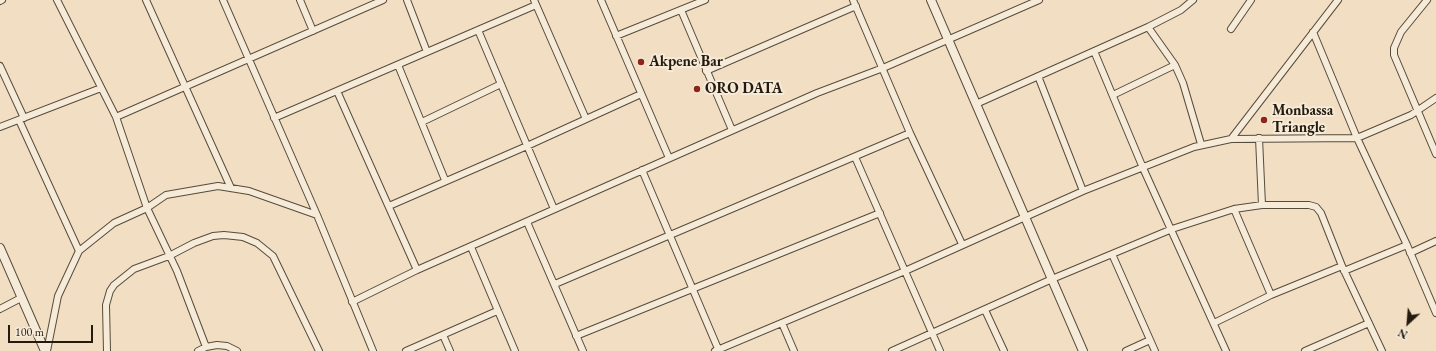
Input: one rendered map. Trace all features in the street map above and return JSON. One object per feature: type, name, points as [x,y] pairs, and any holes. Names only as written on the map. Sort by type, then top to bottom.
[{"type":"street","points":[[57,0],[116,117],[147,208],[169,256],[206,347]]},
{"type":"street","points":[[146,0],[231,188]]},
{"type":"street","points":[[223,0],[317,215],[373,351]]},
{"type":"street","points":[[300,0],[312,31]]},
{"type":"street","points":[[116,117],[187,88],[248,58],[383,0]]},
{"type":"street","points":[[407,0],[427,52]]},
{"type":"street","points":[[601,0],[669,158]]},
{"type":"street","points":[[616,36],[705,0]]},
{"type":"street","points":[[931,0],[1083,351]]},
{"type":"street","points":[[352,302],[417,270],[732,130],[817,93],[883,68],[1039,0]]},
{"type":"street","points":[[976,104],[1148,27],[1181,10],[1193,0]]},
{"type":"street","points":[[1231,29],[1251,0]]},
{"type":"street","points":[[1231,139],[1338,0]]},
{"type":"street","points":[[1427,0],[1400,32],[1394,48],[1395,63],[1418,111],[1436,154]]},
{"type":"street","points":[[274,118],[478,30],[535,2],[586,119]]},
{"type":"street","points":[[706,71],[854,3],[910,133],[962,244]]},
{"type":"street","points":[[681,10],[732,130]]},
{"type":"street","points":[[1148,27],[1175,65],[1184,83],[1201,144]]},
{"type":"street","points":[[478,30],[554,209]]},
{"type":"street","points":[[1313,32],[1357,138],[1436,311]]},
{"type":"street","points":[[1094,51],[1143,168],[1172,229],[1226,351]]},
{"type":"street","points":[[398,64],[445,180]]},
{"type":"street","points":[[1113,95],[1175,65]]},
{"type":"street","points":[[0,66],[21,119],[79,251]]},
{"type":"street","points":[[1038,76],[1083,191]]},
{"type":"street","points":[[422,122],[501,84]]},
{"type":"street","points":[[0,127],[101,88]]},
{"type":"street","points":[[337,91],[417,270]]},
{"type":"street","points":[[389,206],[445,180],[527,146],[641,94]]},
{"type":"street","points":[[642,170],[671,234],[718,350],[905,271],[962,244],[1025,218],[1083,191],[1201,144],[1231,139],[1357,138],[1418,111],[1436,98]]},
{"type":"street","points":[[554,284],[910,133]]},
{"type":"street","points":[[1259,138],[1262,205]]},
{"type":"street","points":[[855,157],[940,351]]},
{"type":"street","points":[[46,351],[58,296],[79,251],[114,223],[147,208],[166,195],[218,186],[260,194],[317,215]]},
{"type":"street","points":[[892,351],[1052,279],[1172,229],[1234,209],[1262,205],[1309,205],[1316,207],[1321,213],[1343,269],[1382,351]]},
{"type":"street","points":[[1234,209],[1271,295]]},
{"type":"street","points":[[576,336],[880,213]]},
{"type":"street","points":[[527,222],[583,351]]},
{"type":"street","points":[[107,351],[106,305],[110,291],[121,279],[134,269],[169,256],[194,243],[216,235],[231,235],[257,243],[273,256],[319,351]]},
{"type":"street","points":[[1410,252],[1436,241]]},
{"type":"street","points":[[1214,323],[1271,295],[1407,245]]},
{"type":"street","points":[[471,247],[515,351]]},
{"type":"street","points":[[0,248],[21,298],[46,351]]},
{"type":"street","points":[[1112,254],[1154,351]]},
{"type":"street","points":[[0,309],[21,298]]},
{"type":"street","points":[[985,310],[1004,351]]},
{"type":"street","points":[[406,351],[497,311]]},
{"type":"street","points":[[782,323],[794,351]]},
{"type":"street","points":[[1305,351],[1369,323]]},
{"type":"street","points":[[443,335],[450,351]]},
{"type":"street","points":[[1126,351],[1150,340]]},
{"type":"street","points":[[198,351],[206,347],[217,345],[227,346],[237,351]]},
{"type":"place","name":"Akpene Bar","points":[[641,62]]},
{"type":"place","name":"ORO DATA","points":[[697,89]]},
{"type":"place","name":"Monbassa Triangle","points":[[1264,120]]}]
